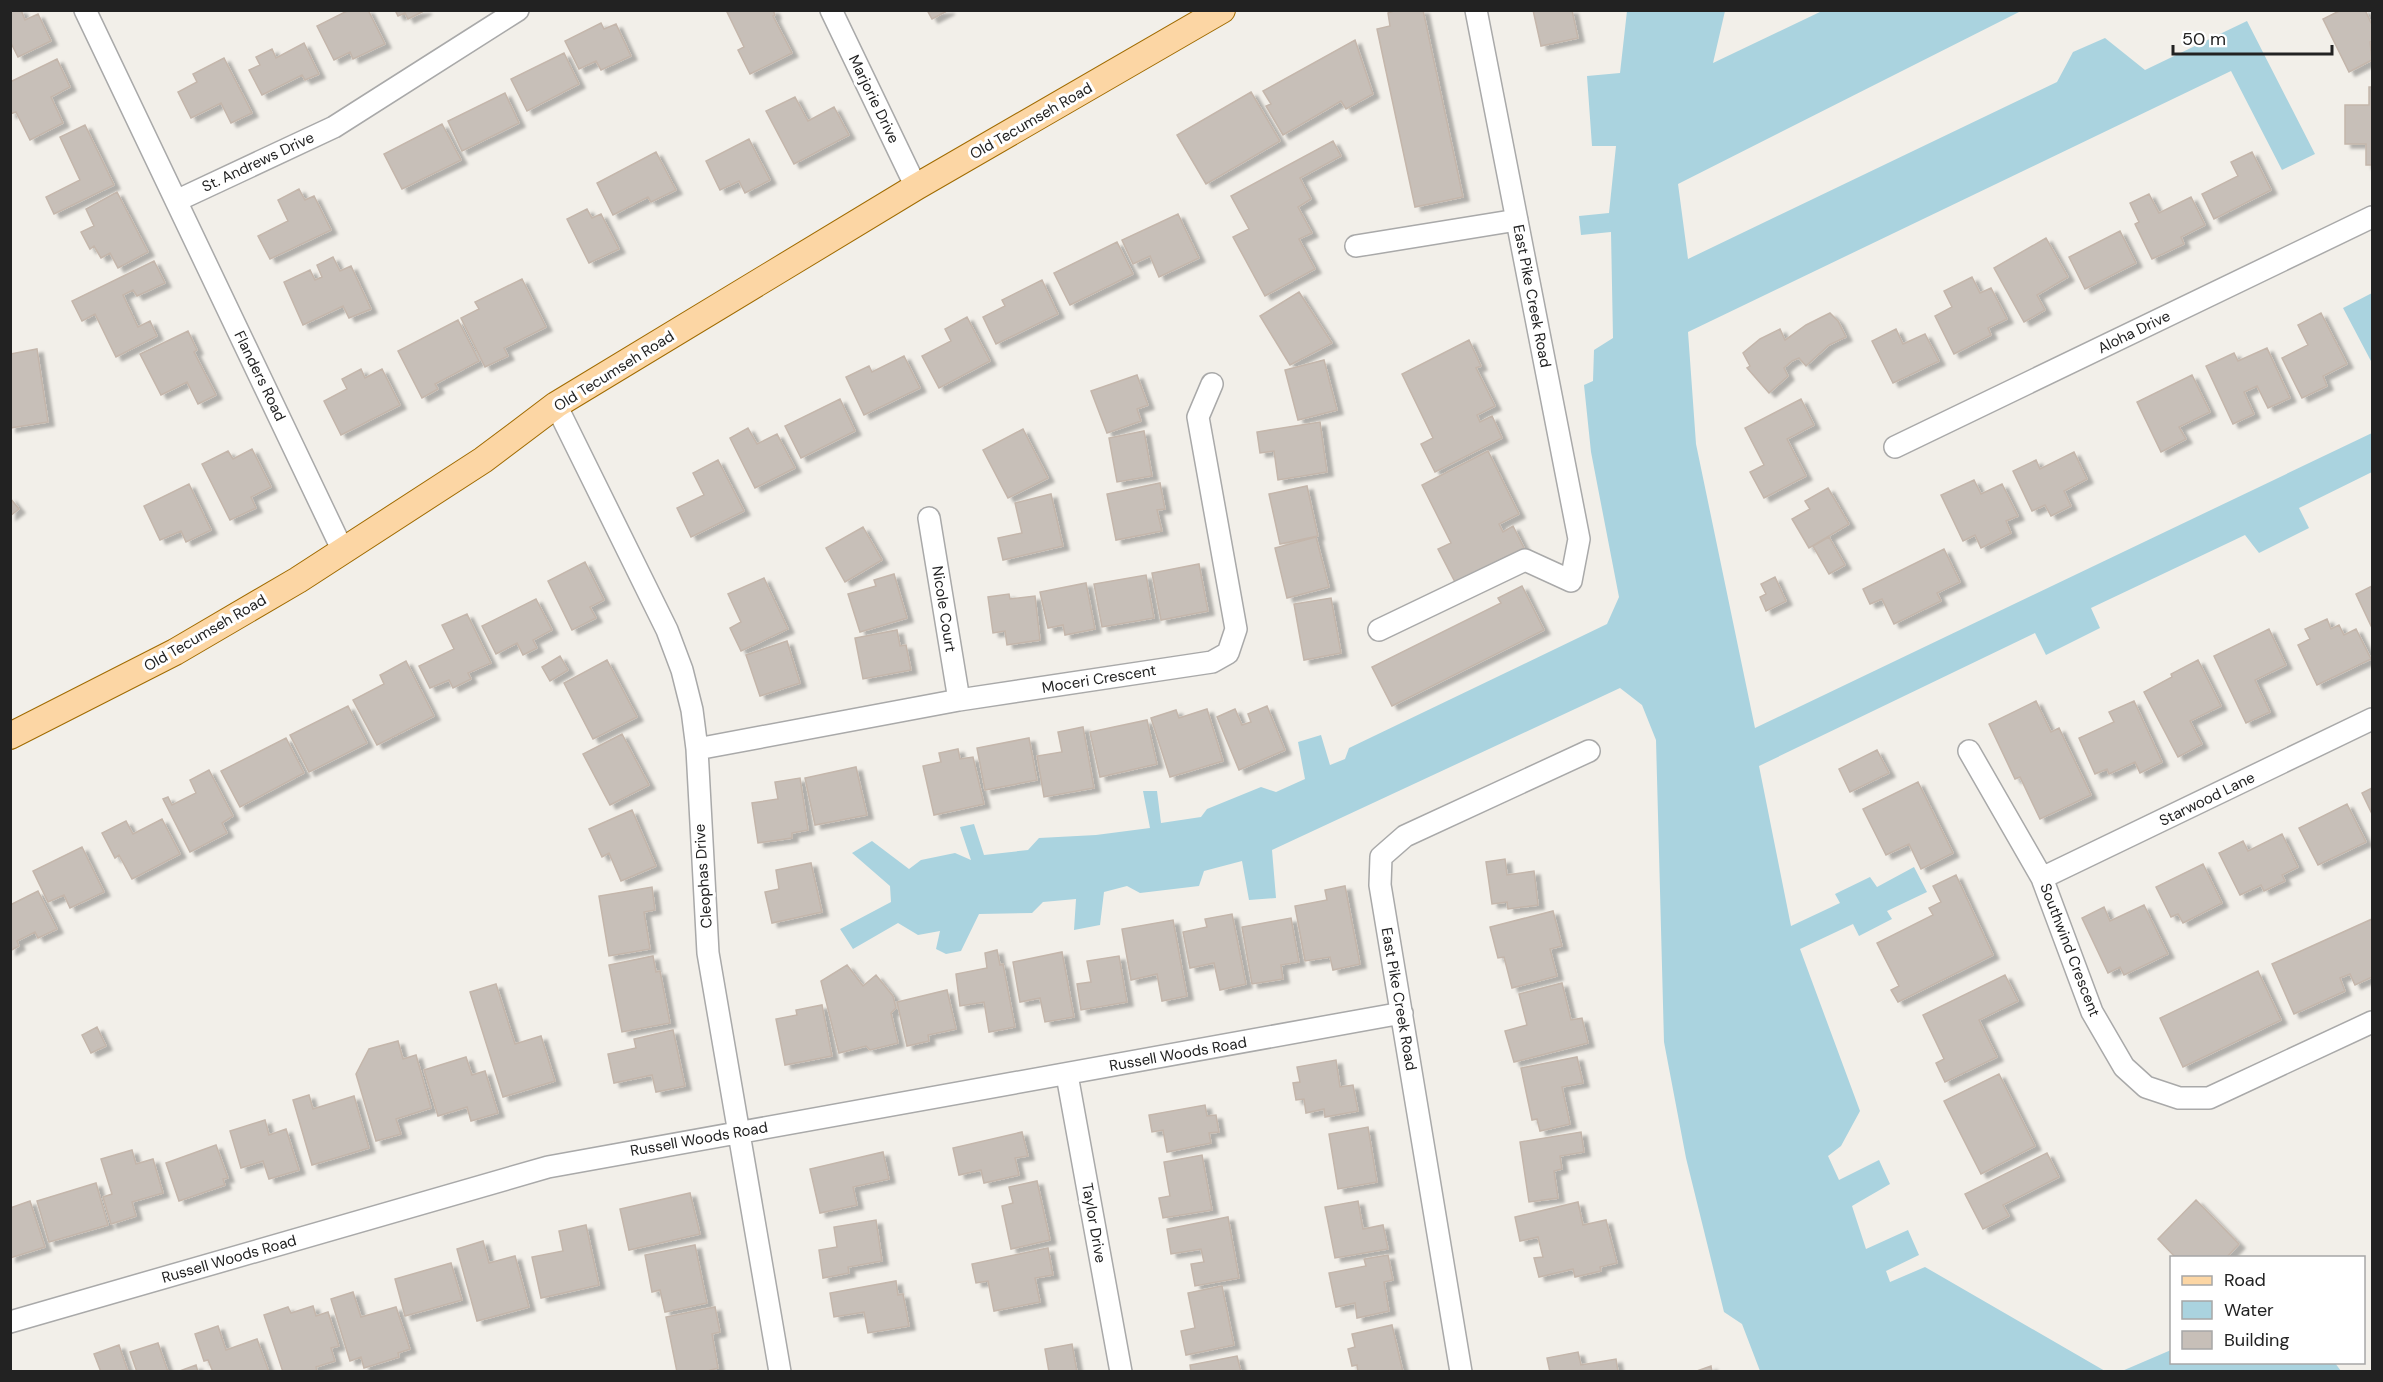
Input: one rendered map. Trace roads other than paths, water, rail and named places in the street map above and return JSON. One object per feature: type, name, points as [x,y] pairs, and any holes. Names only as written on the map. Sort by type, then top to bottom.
[{"type":"main road","name":"Old Tecumseh Road","points":[[10,736],[175,652],[343,552],[483,460],[556,405],[916,187],[1222,10]]},
{"type":"street","points":[[85,10],[176,201]]},
{"type":"street","name":"St. Andrews Drive","points":[[176,201],[334,127],[518,10]]},
{"type":"street","name":"Marjorie Drive","points":[[831,10],[916,187]]},
{"type":"street","name":"East Pike Creek Road","points":[[1379,630],[1525,561],[1571,581],[1579,539],[1476,10]]},
{"type":"street","name":"Flanders Road","points":[[176,201],[343,552]]},
{"type":"street","name":"Aloha Drive","points":[[1895,447],[2373,217]]},
{"type":"street","points":[[1356,246],[1517,220]]},
{"type":"street","name":"Moceri Crescent","points":[[697,749],[959,700],[1212,662],[1228,653],[1236,629],[1198,417],[1212,384]]},
{"type":"street","name":"Cleophas Drive","points":[[556,405],[667,630],[682,670],[692,710],[697,749],[708,953],[780,1371]]},
{"type":"street","name":"Nicole Court","points":[[929,518],[959,700]]},
{"type":"street","name":"Starwood Lane","points":[[2042,878],[2373,719]]},
{"type":"street","name":"East Pike Creek Road","points":[[1461,1371],[1380,885],[1381,857],[1405,836],[1589,751]]},
{"type":"street","name":"Southwind Crescent","points":[[1969,751],[2042,878],[2092,1012],[2124,1067],[2146,1087],[2179,1098],[2208,1098],[2373,1022]]},
{"type":"street","name":"Russell Woods Road","points":[[10,1322],[548,1167],[1402,1013]]},
{"type":"street","name":"Taylor Drive","points":[[1067,1075],[1121,1371]]},
{"type":"water","points":[[1627,11],[1725,11],[1713,63],[1822,11],[2021,11],[1678,184],[1688,259],[2057,82],[2073,52],[2105,38],[2145,70],[2247,21],[2315,154],[2282,170],[2231,71],[1688,332],[1696,444],[1755,728],[2372,433],[2372,472],[2299,508],[2309,528],[2259,553],[2245,535],[2091,608],[2100,628],[2046,655],[2035,633],[1759,766],[1791,926],[1840,903],[1835,894],[1870,877],[1877,887],[1914,867],[1927,892],[1887,911],[1892,919],[1859,936],[1853,924],[1800,949],[1860,1111],[1841,1146],[1828,1156],[1839,1180],[1879,1160],[1890,1184],[1852,1206],[1866,1249],[1908,1230],[1919,1255],[1886,1271],[1890,1282],[1925,1267],[2105,1371],[1760,1371],[1742,1324],[1724,1312],[1686,1158],[1664,1042],[1656,740],[1642,705],[1620,688],[1272,850],[1276,898],[1249,900],[1242,861],[1204,871],[1199,886],[1140,893],[1127,886],[1104,892],[1100,925],[1074,930],[1076,899],[1043,902],[1032,913],[979,914],[961,951],[946,954],[936,949],[940,931],[918,935],[898,923],[853,949],[840,929],[891,902],[890,886],[852,853],[872,841],[909,869],[921,860],[955,853],[971,860],[960,827],[974,824],[984,855],[1028,850],[1039,838],[1096,835],[1150,828],[1143,791],[1157,791],[1161,823],[1201,817],[1207,809],[1261,787],[1276,792],[1305,779],[1298,742],[1321,735],[1330,765],[1345,759],[1349,748],[1607,624],[1619,597],[1591,452],[1584,385],[1593,381],[1594,350],[1613,338],[1611,232],[1581,235],[1579,216],[1609,213],[1616,146],[1592,146],[1587,76],[1620,73]]},
{"type":"water","points":[[2372,293],[2372,363],[2343,308]]},
{"type":"water","points":[[2170,1350],[2170,1364],[2336,1364],[2341,1371],[2122,1371]]}]
